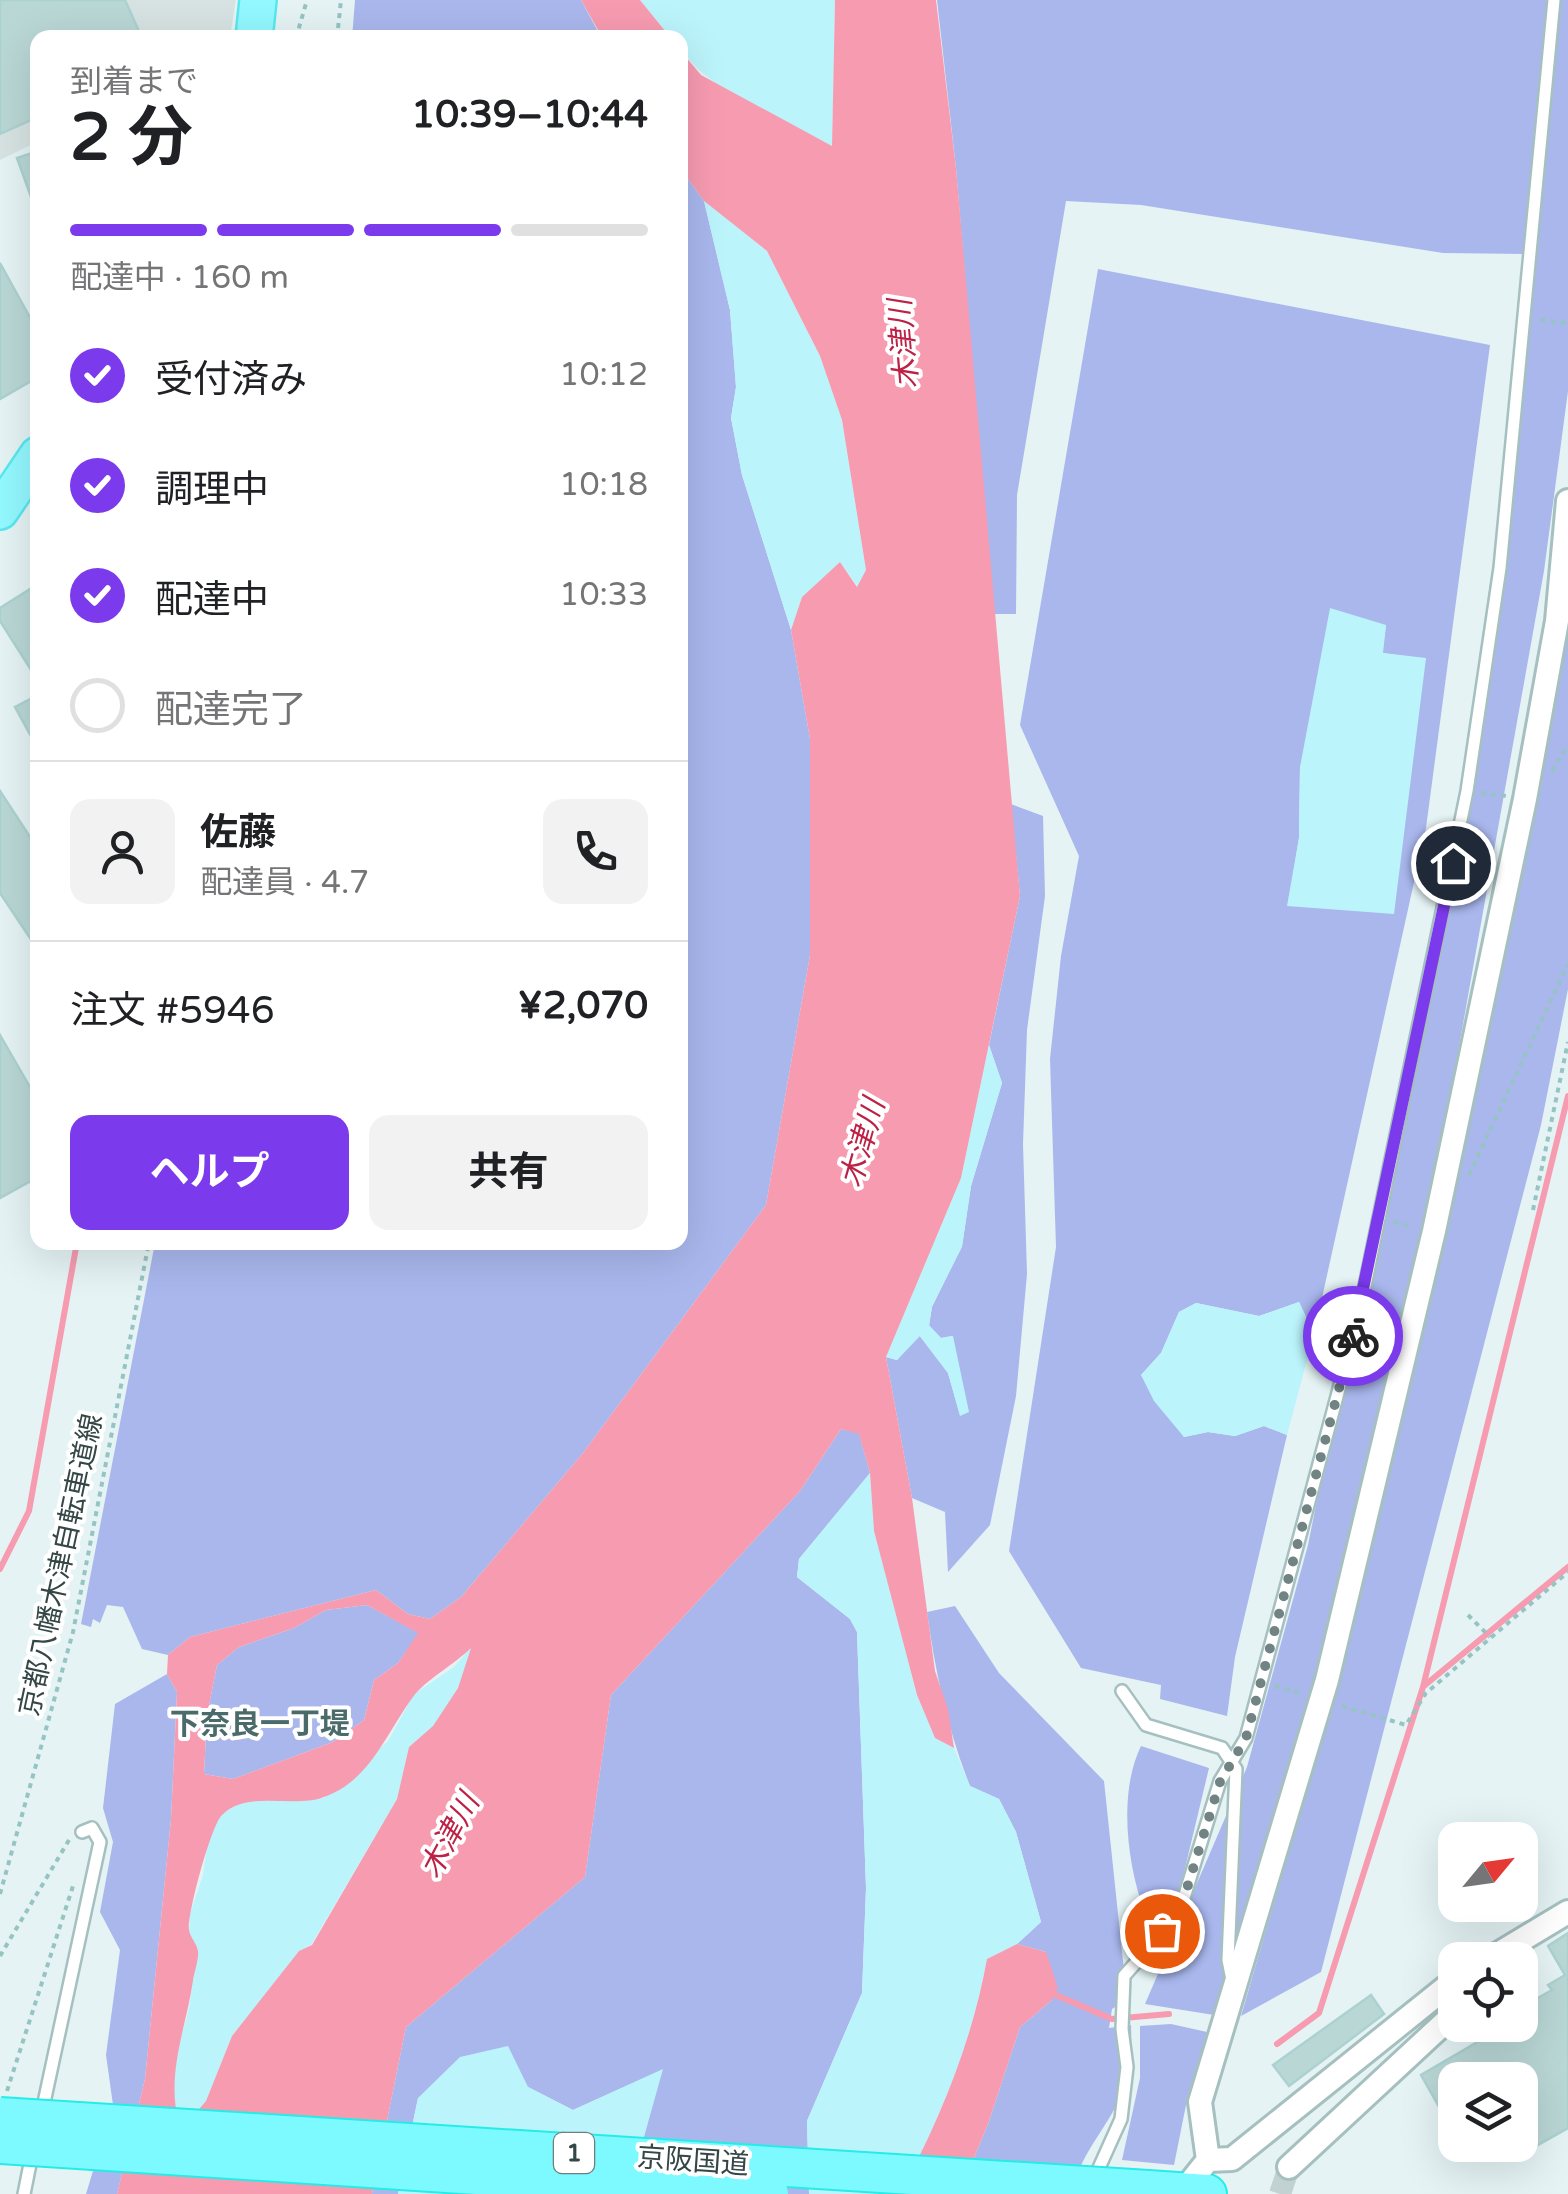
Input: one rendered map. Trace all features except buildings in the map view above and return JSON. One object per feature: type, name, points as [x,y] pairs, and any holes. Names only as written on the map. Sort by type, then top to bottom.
[{"type":"highway","name":"京阪国道","points":[[2,2107],[1185,2186]]},
{"type":"highway","name":"京阪国道","points":[[0,2144],[770,2194]]},
{"type":"main road","points":[[255,30],[258,0]]},
{"type":"main road","points":[[0,511],[30,467]]},
{"type":"street","points":[[1185,2186],[1200,2102],[1327,1680],[1434,1231],[1525,799],[1557,620],[1568,502]]},
{"type":"street","points":[[1526,1942],[1568,1912]]},
{"type":"street","points":[[1185,2186],[1232,2159],[1438,1994]]},
{"type":"street","points":[[1289,2167],[1438,2029]]},
{"type":"lane","points":[[1087,2194],[1121,2119],[1127,2067],[1122,2029],[1124,1976],[1179,1914],[1220,1782],[1246,1738],[1380,1219],[1466,792],[1500,568],[1554,0]]},
{"type":"lane","points":[[1122,1690],[1146,1724],[1222,1748],[1232,1763],[1238,1787],[1228,1960],[1234,1989]]},
{"type":"lane","points":[[24,2194],[100,1842],[92,1828],[82,1832]]},
{"type":"path","points":[[298,30],[306,0]]},
{"type":"path","points":[[337,30],[341,0]]},
{"type":"path","points":[[1526,318],[1568,323]]},
{"type":"path","points":[[1466,792],[1525,799]]},
{"type":"path","points":[[1462,1190],[1568,964]]},
{"type":"path","points":[[1533,1210],[1568,1042]]},
{"type":"path","points":[[1380,1219],[1434,1231]]},
{"type":"path","name":"京都八幡木津自転車道線","points":[[0,1894],[73,1632],[147,1250]]},
{"type":"path","points":[[1406,1725],[1426,1694],[1568,1572]]},
{"type":"path","points":[[1468,1615],[1490,1638]]},
{"type":"path","points":[[0,1956],[68,1841],[82,1832],[86,1842],[83,1854],[2,2107]]},
{"type":"shaded area","points":[[0,0],[236,0],[231,30],[30,30],[30,145],[0,160]]},
{"type":"shaded area","points":[[355,0],[581,0],[597,30],[353,30]]},
{"type":"shaded area","points":[[937,0],[1547,0],[1529,254],[1443,253],[1141,205],[1066,201],[1017,495],[1016,614],[993,614],[956,168]]},
{"type":"shaded area","points":[[1557,0],[1568,0],[1568,391],[1544,571],[1424,1242],[1365,1513],[1214,2015],[1145,2004],[1247,1767],[1308,1545],[1461,783],[1530,309]]},
{"type":"shaded area","points":[[688,179],[704,201],[730,310],[736,387],[731,418],[742,475],[791,630],[810,739],[810,955],[766,1205],[583,1453],[461,1597],[430,1619],[408,1614],[376,1590],[190,1637],[168,1655],[142,1649],[123,1607],[107,1605],[100,1623],[93,1619],[91,1627],[81,1624],[154,1250],[688,1250]]},
{"type":"shaded area","points":[[1098,269],[1490,345],[1426,828],[1314,1334],[1299,1302],[1259,1316],[1196,1303],[1179,1312],[1161,1353],[1141,1375],[1184,1437],[1208,1432],[1235,1436],[1264,1426],[1287,1435],[1235,1657],[1227,1716],[1160,1699],[1161,1685],[1081,1668],[1009,1551],[1056,1247],[1050,1059],[1061,956],[1079,856],[1020,725]],"holes":[[[1386,625],[1382,653],[1426,659],[1288,906],[1299,838],[1300,767]]]},
{"type":"shaded area","points":[[1568,618],[1568,989],[1541,1125],[1321,1972],[1241,2016],[1337,1688],[1447,1229]]},
{"type":"shaded area","points":[[1011,804],[1043,816],[1045,896],[1027,1030],[1023,1144],[1027,1274],[1016,1396],[990,1525],[948,1572],[945,1512],[912,1498],[886,1357],[897,1360],[919,1335],[948,1373],[960,1415],[952,1336],[941,1338],[929,1326],[932,1307],[962,1246],[971,1186],[1002,1083],[989,1045],[1020,896]]},
{"type":"shaded area","points":[[841,1429],[859,1433],[870,1473],[799,1559],[797,1577],[850,1619],[857,1632],[866,1888],[862,1993],[807,2121],[809,2194],[628,2194],[662,2070],[573,2110],[528,2087],[418,2098],[398,2194],[372,2194],[406,2027],[585,1877],[611,1695],[800,1491]]},
{"type":"shaded area","points":[[367,1605],[419,1633],[398,1663],[374,1680],[364,1720],[333,1742],[233,1779],[204,1774],[207,1715],[217,1665],[239,1647],[294,1628],[326,1610]]},
{"type":"shaded area","points":[[955,1606],[999,1673],[1104,1781],[1127,1999],[1112,2009],[1109,2028],[1131,2025],[1130,2055],[1119,2100],[1079,2170],[1070,2194],[959,2194],[988,2124],[1020,2027],[1052,2000],[1046,1952],[1017,1944],[1041,1922],[1016,1832],[999,1799],[970,1786],[943,1700],[927,1612]]},
{"type":"shaded area","points":[[167,1674],[177,1692],[171,1819],[145,2079],[117,2194],[86,2194],[113,2105],[106,2055],[120,1950],[100,1912],[113,1842],[103,1808],[115,1704]]},
{"type":"shaded area","points":[[1141,1746],[1209,1768],[1175,1910],[1145,1913],[1134,1873],[1127,1807]]},
{"type":"shaded area","points":[[1171,2024],[1207,2032],[1188,2095],[1174,2165],[1122,2160],[1140,2078],[1140,2026]]},
{"type":"sand","points":[[640,0],[835,0],[832,146],[719,85],[688,57],[688,30],[664,30]]},
{"type":"sand","points":[[704,201],[767,251],[820,356],[842,420],[866,570],[858,587],[840,562],[802,597],[791,630],[742,475],[731,418],[736,387],[730,310]]},
{"type":"sand","points":[[1330,608],[1386,625],[1383,653],[1426,658],[1394,914],[1287,906],[1299,838],[1300,767]]},
{"type":"sand","points":[[989,1045],[1002,1083],[971,1186],[962,1247],[932,1306],[929,1325],[941,1338],[953,1336],[969,1412],[960,1416],[948,1373],[920,1336],[897,1360],[886,1357],[961,1178]]},
{"type":"sand","points":[[1299,1302],[1314,1334],[1287,1435],[1264,1426],[1235,1436],[1208,1432],[1184,1437],[1154,1401],[1141,1375],[1161,1353],[1179,1312],[1196,1303],[1259,1316]]},
{"type":"sand","points":[[870,1473],[874,1531],[917,1695],[935,1738],[954,1748],[970,1786],[999,1799],[1016,1832],[1041,1922],[1017,1944],[987,1959],[973,2020],[953,2080],[900,2194],[809,2194],[807,2121],[862,1993],[866,1888],[857,1632],[850,1619],[797,1577],[799,1559]]},
{"type":"sand","points":[[472,1646],[458,1688],[433,1726],[409,1747],[397,1799],[311,1945],[299,1951],[232,2036],[206,2101],[181,2131],[173,2106],[173,2065],[188,2013],[198,1950],[189,1933],[190,1914],[203,1875],[209,1833],[222,1814],[241,1802],[324,1798],[388,1741],[414,1694],[454,1667]]},
{"type":"sand","points":[[508,2046],[528,2087],[573,2110],[663,2069],[628,2194],[398,2194],[418,2098],[460,2057]]},
{"type":"water","points":[[581,0],[640,0],[664,30],[598,30]]},
{"type":"water","name":"木津川","points":[[835,0],[936,0],[956,168],[1020,896],[961,1178],[886,1357],[912,1498],[935,1671],[948,1709],[954,1748],[935,1738],[917,1695],[874,1531],[870,1473],[859,1434],[841,1429],[800,1491],[611,1695],[585,1877],[406,2027],[372,2194],[117,2194],[145,2079],[171,1819],[177,1692],[167,1674],[168,1655],[190,1637],[376,1590],[408,1614],[430,1619],[461,1597],[583,1453],[766,1205],[810,955],[810,739],[791,630],[802,597],[840,562],[857,587],[866,570],[842,420],[820,356],[767,251],[704,201],[688,179],[688,60],[701,75],[832,146]],"holes":[[[367,1605],[418,1633],[398,1663],[374,1680],[364,1720],[333,1742],[233,1779],[204,1774],[207,1715],[217,1665],[239,1647],[294,1628],[326,1610]],[[471,1648],[458,1688],[433,1726],[409,1747],[397,1799],[312,1945],[299,1951],[232,2036],[206,2101],[181,2130],[175,2074],[198,1955],[189,1921],[217,1822],[233,1807],[244,1803],[311,1800],[340,1790],[366,1768],[418,1691]]]},
{"type":"water","points":[[1017,1944],[1046,1952],[1058,1988],[1052,2000],[1020,2027],[988,2124],[959,2194],[900,2194],[953,2080],[973,2020],[987,1959]]},
{"type":"waterway","points":[[1277,2044],[1319,2013],[1423,1687],[1568,1096]]},
{"type":"waterway","points":[[0,1569],[29,1511],[76,1250]]},
{"type":"waterway","points":[[1424,1686],[1568,1567]]},
{"type":"waterway","points":[[1051,1993],[1112,2019],[1169,2014]]},
{"type":"tunnel","points":[[1280,2194],[1289,2167]]},
{"type":"way so far","points":[[1162,1931],[1179,1914],[1220,1782],[1246,1738],[1353,1336]]},
{"type":"district","name":"下奈良一丁堤","points":[[260,1724]]},
{"type":"route","points":[[1353,1336],[1453,863]]}]
